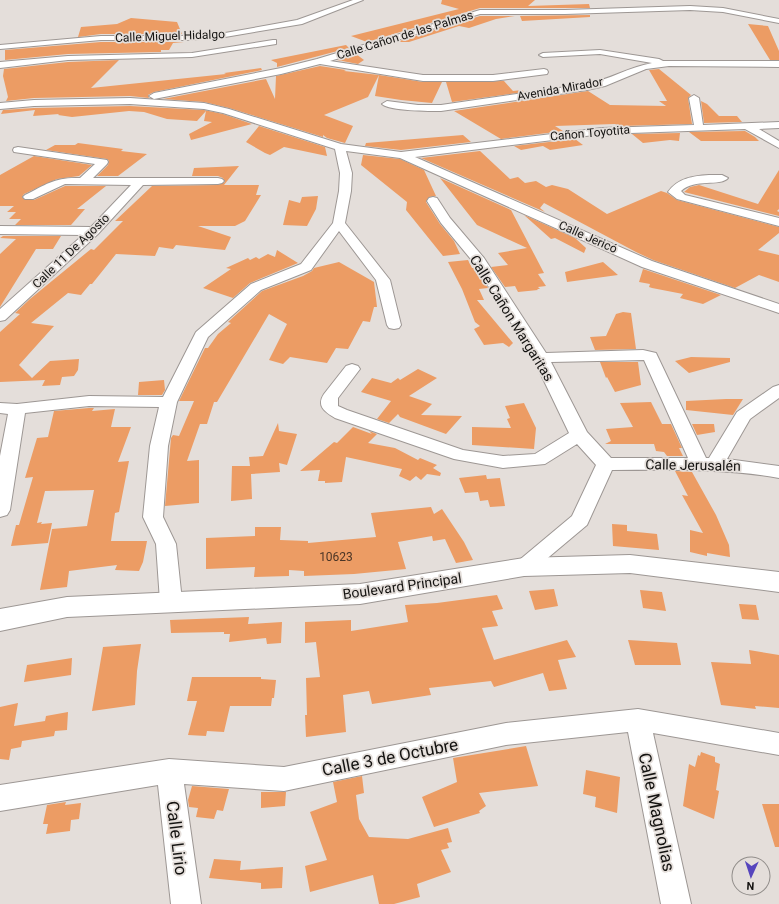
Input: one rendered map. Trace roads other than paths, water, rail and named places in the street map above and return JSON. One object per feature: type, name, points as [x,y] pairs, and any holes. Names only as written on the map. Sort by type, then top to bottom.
[{"type":"street","name":"Calle Miguel Hidalgo","points":[[0,47],[83,48],[121,38],[187,38],[225,35],[299,22],[360,0]]},
{"type":"street","name":"Calle Cañon de las Palmas","points":[[130,101],[320,62],[470,14],[499,8],[566,12],[690,8],[723,10],[779,21]]},
{"type":"street","points":[[0,65],[83,48],[183,56],[273,42]]},
{"type":"street","points":[[543,55],[600,52],[670,63]]},
{"type":"street","points":[[320,62],[423,78],[493,78],[544,72]]},
{"type":"street","name":"Avenida Mirador","points":[[387,104],[418,108],[440,108],[467,105],[588,87],[602,84],[644,67],[670,63],[779,64]]},
{"type":"street","points":[[694,98],[699,128]]},
{"type":"street","points":[[0,106],[34,103],[130,101],[204,106],[226,111],[340,147],[401,154]]},
{"type":"street","name":"Cañon Toyotita","points":[[401,154],[602,131],[779,125]]},
{"type":"street","points":[[749,127],[779,145]]},
{"type":"street","points":[[171,601],[166,544],[152,517],[159,446],[169,402],[201,335],[256,287],[306,267],[338,223],[346,173],[340,147]]},
{"type":"street","points":[[18,150],[103,162],[83,181]]},
{"type":"street","name":"Calle Jericó","points":[[401,154],[647,264],[779,309]]},
{"type":"street","points":[[722,178],[694,180],[679,185],[674,192],[682,197],[779,222]]},
{"type":"street","points":[[29,196],[64,181],[218,181]]},
{"type":"street","name":"Calle 11 De Agosto","points":[[0,317],[94,231],[140,182]]},
{"type":"street","name":"Calle Cañon Margaritas","points":[[433,201],[479,261],[541,358],[579,435],[606,464]]},
{"type":"street","points":[[338,223],[383,280],[394,325]]},
{"type":"street","points":[[0,230],[94,231]]},
{"type":"street","points":[[541,358],[650,356],[708,464],[743,416],[779,390]]},
{"type":"street","points":[[352,369],[330,398],[330,408],[341,414],[460,455],[503,462],[539,460],[579,435]]},
{"type":"street","points":[[0,510],[9,409],[89,401],[169,402]]},
{"type":"street","points":[[524,567],[580,520],[606,464]]},
{"type":"street","name":"Calle Jerusalén","points":[[606,464],[708,464],[750,466],[779,472]]},
{"type":"street","name":"Boulevard Principal","points":[[0,620],[67,607],[171,601],[360,594],[524,567],[630,564],[779,582]]},
{"type":"street","name":"Calle 3 de Octubre","points":[[0,798],[169,771],[284,779],[506,734],[638,720],[779,744]]},
{"type":"street","name":"Calle Magnolias","points":[[638,720],[676,904]]},
{"type":"street","name":"Calle Lirio","points":[[169,771],[186,904]]}]
